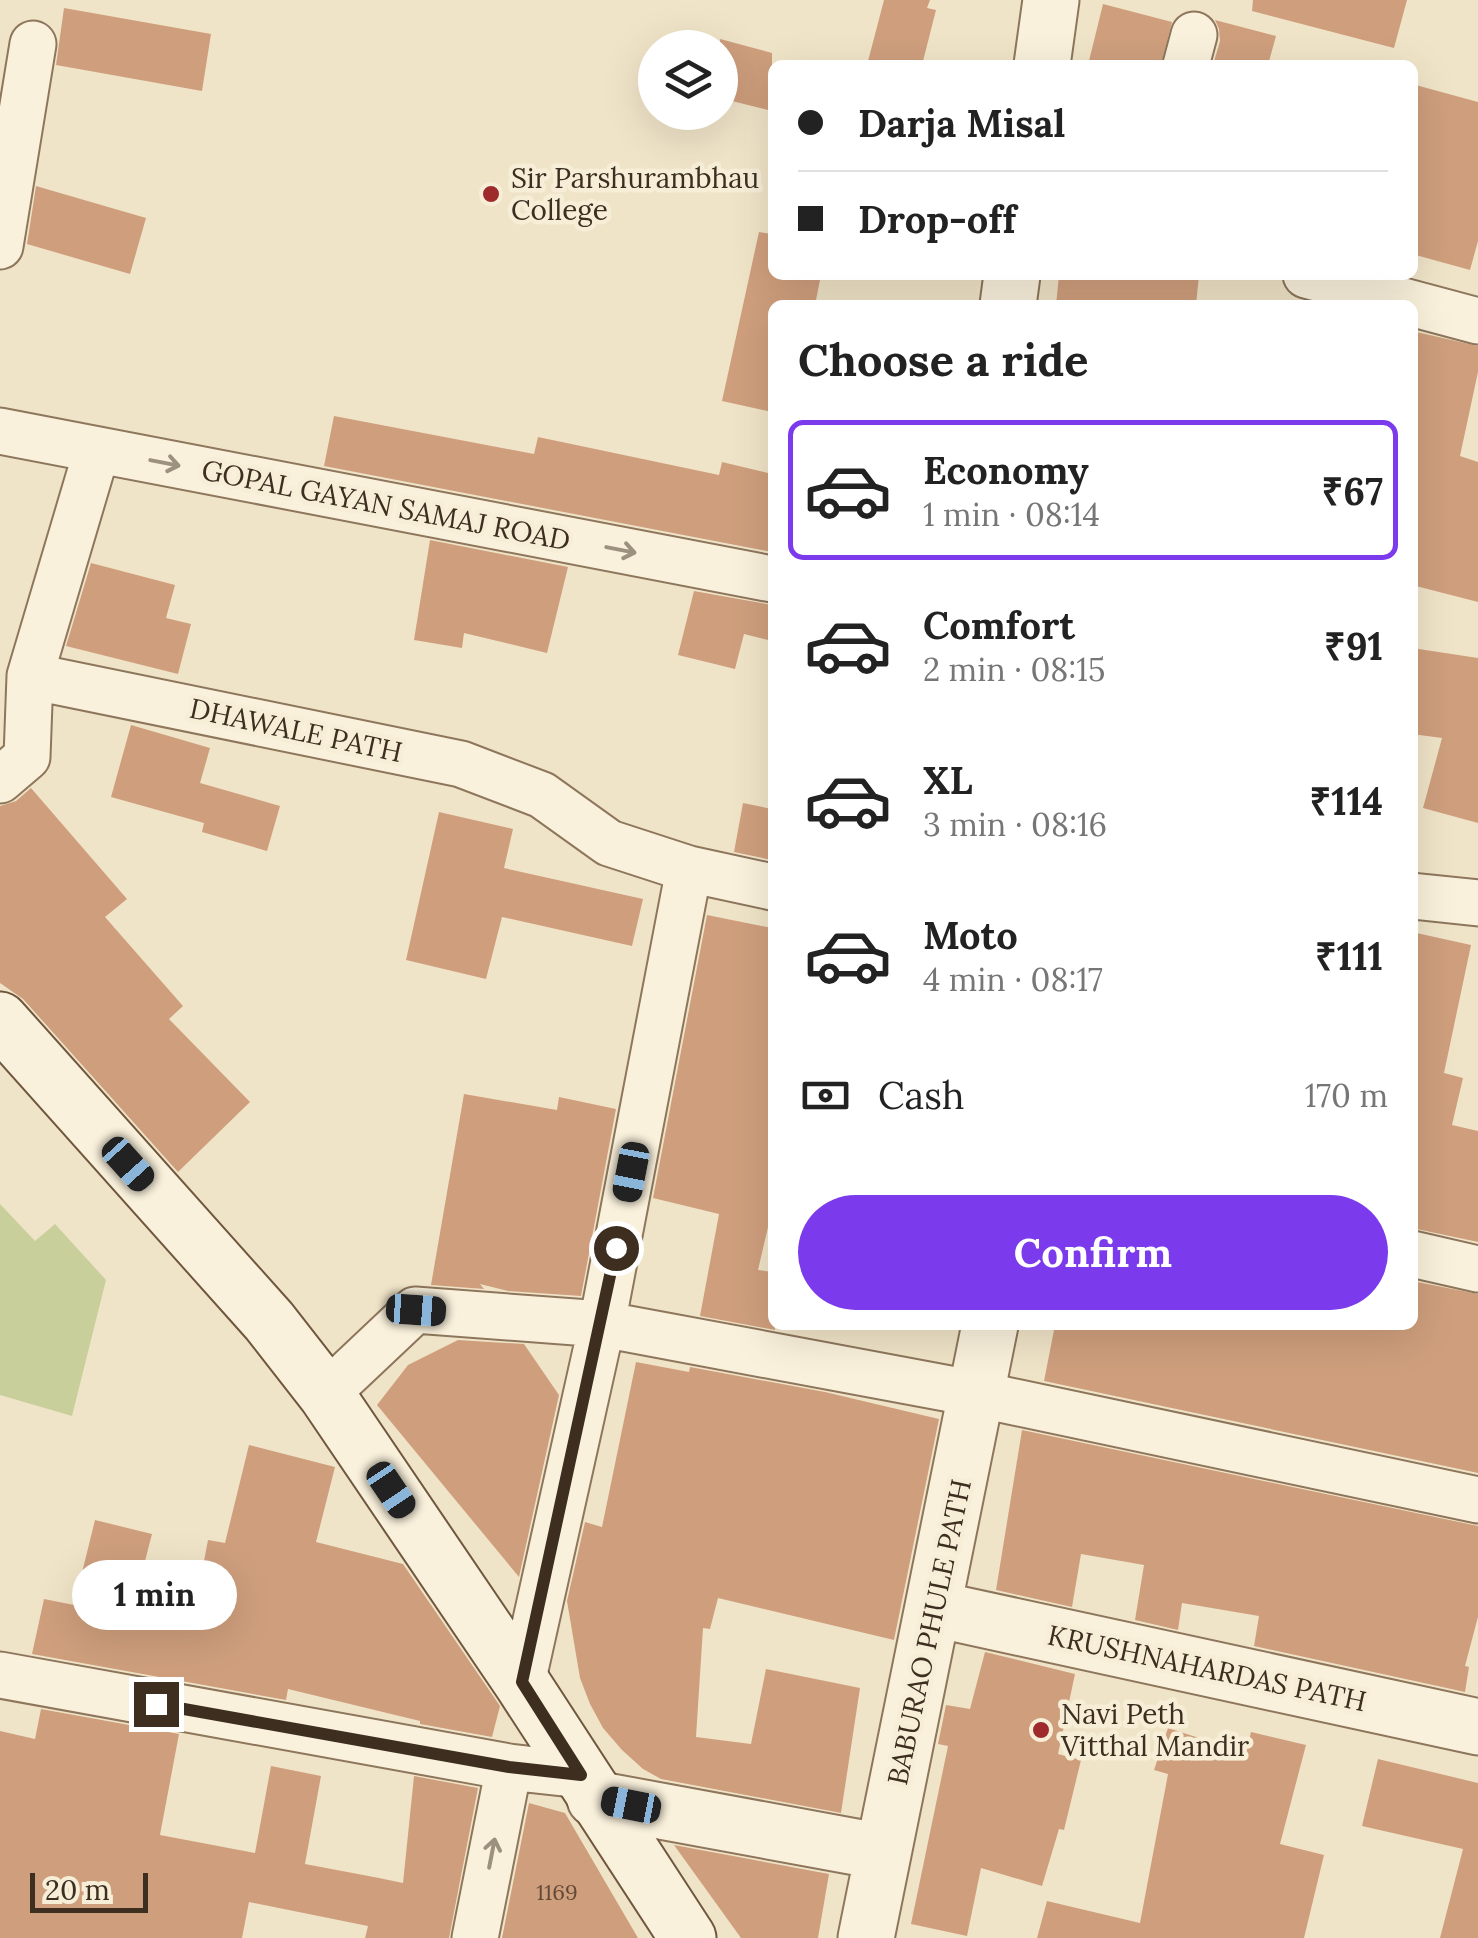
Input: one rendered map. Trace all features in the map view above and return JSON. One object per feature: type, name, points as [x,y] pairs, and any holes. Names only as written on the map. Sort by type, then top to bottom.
[{"type":"street","points":[[1043,60],[1051,0]]},
{"type":"street","points":[[0,246],[33,44]]},
{"type":"street","points":[[1319,280],[1373,300]]},
{"type":"street","points":[[1418,309],[1478,320]]},
{"type":"street","name":"GOPAL GAYAN SAMAJ ROAD","points":[[0,431],[768,578]]},
{"type":"street","points":[[0,780],[27,756],[30,676],[97,450]]},
{"type":"street","name":"DHAWALE PATH","points":[[30,676],[461,764],[542,795],[609,844],[689,870],[768,886]]},
{"type":"street","points":[[522,1682],[602,1324],[689,870]]},
{"type":"street","points":[[1418,897],[1478,904]]},
{"type":"street","points":[[0,1020],[269,1321],[326,1394],[522,1682],[688,1938]]},
{"type":"street","points":[[1418,1255],[1478,1269]]},
{"type":"street","points":[[326,1394],[416,1310],[602,1324],[977,1394],[1478,1500]]},
{"type":"street","name":"BABURAO PHULE PATH","points":[[866,1938],[989,1330]]},
{"type":"street","name":"KRUSHNAHARDAS PATH","points":[[935,1609],[1478,1725]]},
{"type":"street","points":[[0,1675],[509,1767],[884,1852]]},
{"type":"street","points":[[475,1938],[509,1767]]},
{"type":"green space","points":[[0,1204],[35,1241],[55,1224],[106,1280],[72,1416],[0,1395]]},
{"type":"building","points":[[884,0],[930,0],[927,8],[936,10],[923,60],[868,60]]},
{"type":"building","points":[[1253,0],[1407,0],[1394,48],[1252,11]]},
{"type":"building","points":[[1103,4],[1172,22],[1162,60],[1089,60]]},
{"type":"building","points":[[64,8],[211,34],[202,91],[56,65]]},
{"type":"building","points":[[1215,20],[1276,36],[1269,60],[1214,60],[1219,29]]},
{"type":"building","points":[[738,44],[772,53],[772,60],[768,60],[768,110],[738,102]]},
{"type":"building","points":[[1418,86],[1478,102],[1478,241],[1470,270],[1418,256]]},
{"type":"building","points":[[36,186],[146,218],[130,274],[27,244]]},
{"type":"building","points":[[759,232],[768,233],[768,280],[820,280],[816,300],[768,300],[768,411],[722,401]]},
{"type":"building","points":[[1058,280],[1198,280],[1196,300],[1056,300]]},
{"type":"building","points":[[1418,332],[1478,346],[1478,372],[1460,456],[1478,462],[1478,602],[1418,587]]},
{"type":"building","points":[[334,416],[534,454],[538,437],[719,475],[722,462],[768,473],[768,551],[324,466]]},
{"type":"building","points":[[430,540],[568,567],[547,653],[464,633],[462,648],[414,640]]},
{"type":"building","points":[[91,563],[175,585],[166,618],[191,624],[178,674],[66,646]]},
{"type":"building","points":[[694,591],[768,604],[768,640],[744,634],[735,669],[678,655]]},
{"type":"building","points":[[1418,649],[1478,658],[1478,823],[1423,808],[1442,738],[1418,735]]},
{"type":"building","points":[[131,725],[210,748],[200,783],[280,806],[267,851],[202,832],[204,823],[111,797]]},
{"type":"building","points":[[31,788],[127,899],[105,917],[183,1006],[169,1019],[250,1102],[178,1172],[23,999],[0,983],[0,806],[16,801]]},
{"type":"building","points":[[743,803],[768,808],[768,859],[734,852]]},
{"type":"building","points":[[439,812],[513,829],[504,868],[643,899],[632,946],[502,917],[486,979],[406,960]]},
{"type":"building","points":[[707,915],[768,927],[768,1227],[758,1270],[768,1271],[768,1329],[700,1316],[719,1214],[653,1198]]},
{"type":"building","points":[[1418,933],[1471,945],[1444,1073],[1463,1078],[1452,1125],[1478,1131],[1478,1242],[1418,1229]]},
{"type":"building","points":[[464,1094],[557,1110],[559,1097],[616,1109],[581,1296],[508,1291],[480,1284],[484,1289],[431,1285]]},
{"type":"building","points":[[1418,1282],[1478,1294],[1478,1473],[1044,1381],[1054,1330],[1418,1330]]},
{"type":"building","points":[[458,1340],[524,1344],[559,1395],[519,1577],[377,1405],[408,1365]]},
{"type":"building","points":[[636,1362],[689,1372],[690,1367],[825,1392],[939,1419],[894,1640],[718,1598],[710,1629],[703,1628],[696,1737],[751,1744],[766,1669],[860,1688],[841,1813],[661,1779],[622,1750],[603,1728],[590,1704],[580,1678],[567,1601],[585,1522],[602,1527]]},
{"type":"building","points":[[1022,1430],[1478,1526],[1478,1617],[1465,1666],[1469,1667],[1465,1692],[1254,1646],[1259,1616],[1182,1603],[1178,1630],[1135,1620],[1144,1565],[1081,1554],[1072,1607],[996,1590]]},
{"type":"building","points":[[249,1445],[335,1467],[316,1542],[403,1564],[500,1706],[492,1737],[420,1724],[288,1689],[286,1700],[32,1654],[44,1599],[74,1605],[95,1520],[152,1534],[132,1611],[192,1624],[208,1540],[225,1543]]},
{"type":"building","points":[[985,1652],[1075,1674],[1058,1754],[1081,1760],[1064,1830],[1059,1829],[1042,1886],[981,1868],[967,1936],[911,1924],[948,1746],[938,1744],[946,1705],[970,1709]]},
{"type":"building","points":[[41,1709],[179,1734],[160,1835],[255,1853],[271,1766],[321,1776],[305,1864],[403,1883],[414,1776],[478,1788],[449,1938],[365,1938],[368,1926],[249,1902],[242,1938],[0,1938],[0,1731],[35,1739]]},
{"type":"building","points":[[1168,1728],[1246,1753],[1251,1732],[1306,1745],[1280,1844],[1324,1855],[1304,1938],[1037,1938],[1047,1901],[1140,1923],[1168,1774],[1154,1770]]},
{"type":"building","points":[[1378,1759],[1478,1783],[1478,1938],[1440,1938],[1463,1849],[1362,1826]]},
{"type":"building","points":[[529,1803],[565,1813],[638,1938],[502,1938]]},
{"type":"building","points":[[674,1845],[829,1874],[818,1938],[741,1938]]},
{"type":"place","name":"Sir Parshurambhau College","points":[[491,194]]},
{"type":"place","name":"Navi Peth Vitthal Mandir","points":[[1041,1730]]},
{"type":"route","points":[[156,1704],[509,1767],[581,1775],[522,1682],[616,1248]]}]
